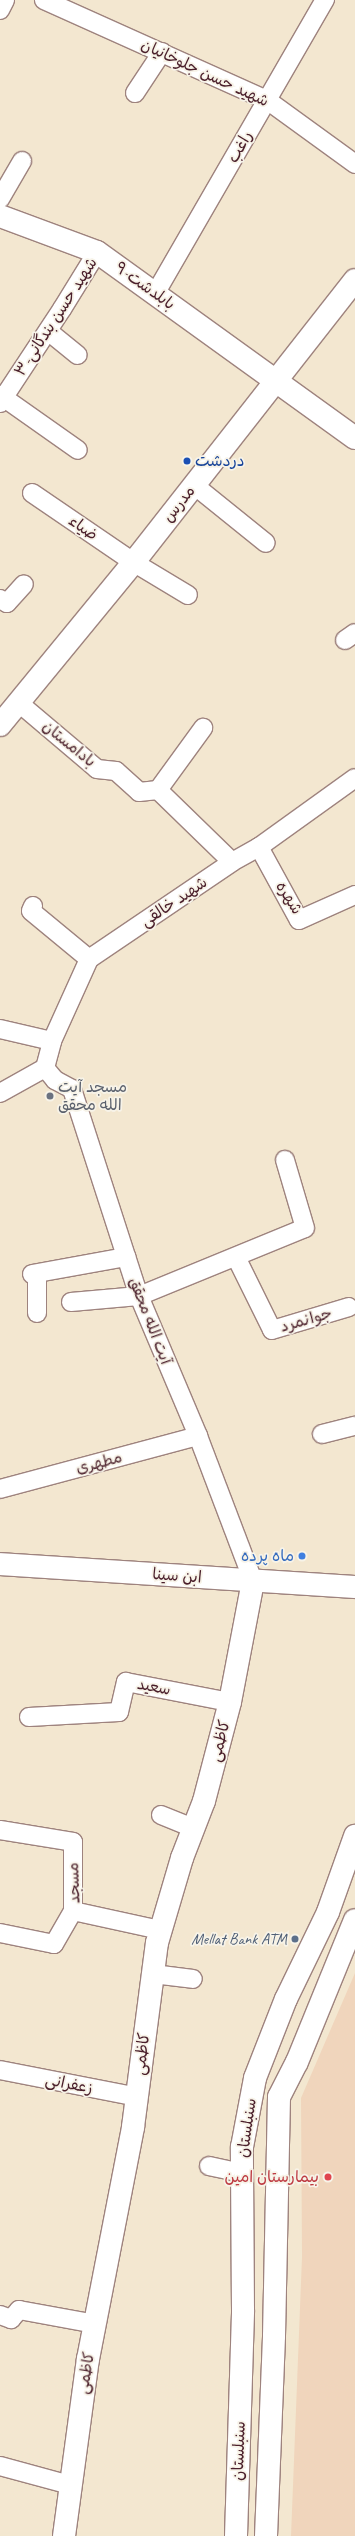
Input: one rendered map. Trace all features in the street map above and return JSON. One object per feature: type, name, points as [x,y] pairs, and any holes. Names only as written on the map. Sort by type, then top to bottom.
[{"type":"street","points":[[0,10],[4,0]]},
{"type":"street","name":"شهید حسن جلوخانیان","points":[[44,0],[267,100],[355,164]]},
{"type":"street","name":"راغب","points":[[155,294],[325,0]]},
{"type":"street","points":[[135,92],[162,52]]},
{"type":"street","points":[[0,199],[22,161]]},
{"type":"street","name":"۹-بابلدشت","points":[[0,216],[98,252],[275,382]]},
{"type":"street","name":"۳-شهید حسن بندگانی","points":[[1,398],[48,331],[98,252]]},
{"type":"street","name":"مدرس","points":[[0,726],[133,562],[355,280]]},
{"type":"street","points":[[48,331],[78,355]]},
{"type":"street","points":[[275,382],[355,438]]},
{"type":"street","points":[[1,398],[78,450]]},
{"type":"street","points":[[194,485],[266,543]]},
{"type":"street","name":"ضیاء","points":[[32,493],[133,562],[188,595]]},
{"type":"street","points":[[0,599],[7,603],[24,584]]},
{"type":"street","name":"بادامستان","points":[[19,703],[97,769],[116,771],[140,792],[158,790]]},
{"type":"street","points":[[204,728],[158,790],[232,862]]},
{"type":"street","name":"شهید خالقی","points":[[89,960],[232,862],[259,847],[355,778]]},
{"type":"street","name":"شهره","points":[[259,847],[299,920],[355,895]]},
{"type":"street","points":[[0,1093],[45,1068],[52,1041],[89,960],[31,911],[33,906]]},
{"type":"street","points":[[0,1029],[52,1041]]},
{"type":"street","name":"آیت الله محقق","points":[[45,1068],[54,1080],[72,1089],[139,1296],[198,1436],[253,1580]]},
{"type":"street","points":[[71,1302],[139,1296],[236,1257],[262,1244],[305,1228],[285,1160]]},
{"type":"street","points":[[37,1313],[35,1274],[126,1257]]},
{"type":"street","name":"جوانمرد","points":[[236,1257],[272,1330],[349,1307]]},
{"type":"street","points":[[322,1434],[355,1426]]},
{"type":"street","name":"مطهری","points":[[0,1489],[198,1436]]},
{"type":"street","name":"ابن سینا","points":[[0,1564],[355,1587]]},
{"type":"street","name":"کاظمی","points":[[64,2536],[70,2485],[95,2324],[137,2097],[160,1930],[182,1858],[204,1801],[230,1702],[253,1580]]},
{"type":"street","name":"سعید","points":[[29,1717],[119,1712],[126,1682],[230,1702]]},
{"type":"street","points":[[161,1815],[194,1828]]},
{"type":"street","name":"مسجد","points":[[0,1830],[73,1842],[73,1911],[160,1930]]},
{"type":"street","name":"سنبلستان","points":[[236,2536],[243,2310],[242,2147],[255,2078],[286,1999],[328,1912],[349,1873],[355,1836]]},
{"type":"street","points":[[0,1933],[54,1944],[73,1911]]},
{"type":"street","name":"سنبلستان","points":[[266,2536],[274,2336],[279,2097],[297,2062],[355,1920]]},
{"type":"street","points":[[153,1974],[193,1979]]},
{"type":"street","name":"زعفرانی","points":[[0,2070],[137,2097]]},
{"type":"street","points":[[209,2166],[242,2173]]},
{"type":"street","points":[[0,2315],[11,2319],[19,2310],[95,2324]]},
{"type":"street","points":[[0,2466],[70,2485]]},
{"type":"shaded area","name":"بیمارستان امین","points":[[355,1973],[355,2536],[291,2536],[302,2257],[301,2098]]},
{"type":"place","name":"دردشت","points":[[187,461]]},
{"type":"place","name":"مسجد آیت الله محقق","points":[[50,1096]]},
{"type":"place","name":"ماه پرده","points":[[302,1556]]},
{"type":"place","name":"Mellat Bank ATM","points":[[295,1939]]},
{"type":"place","name":"بیمارستان امین","points":[[328,2177]]}]
